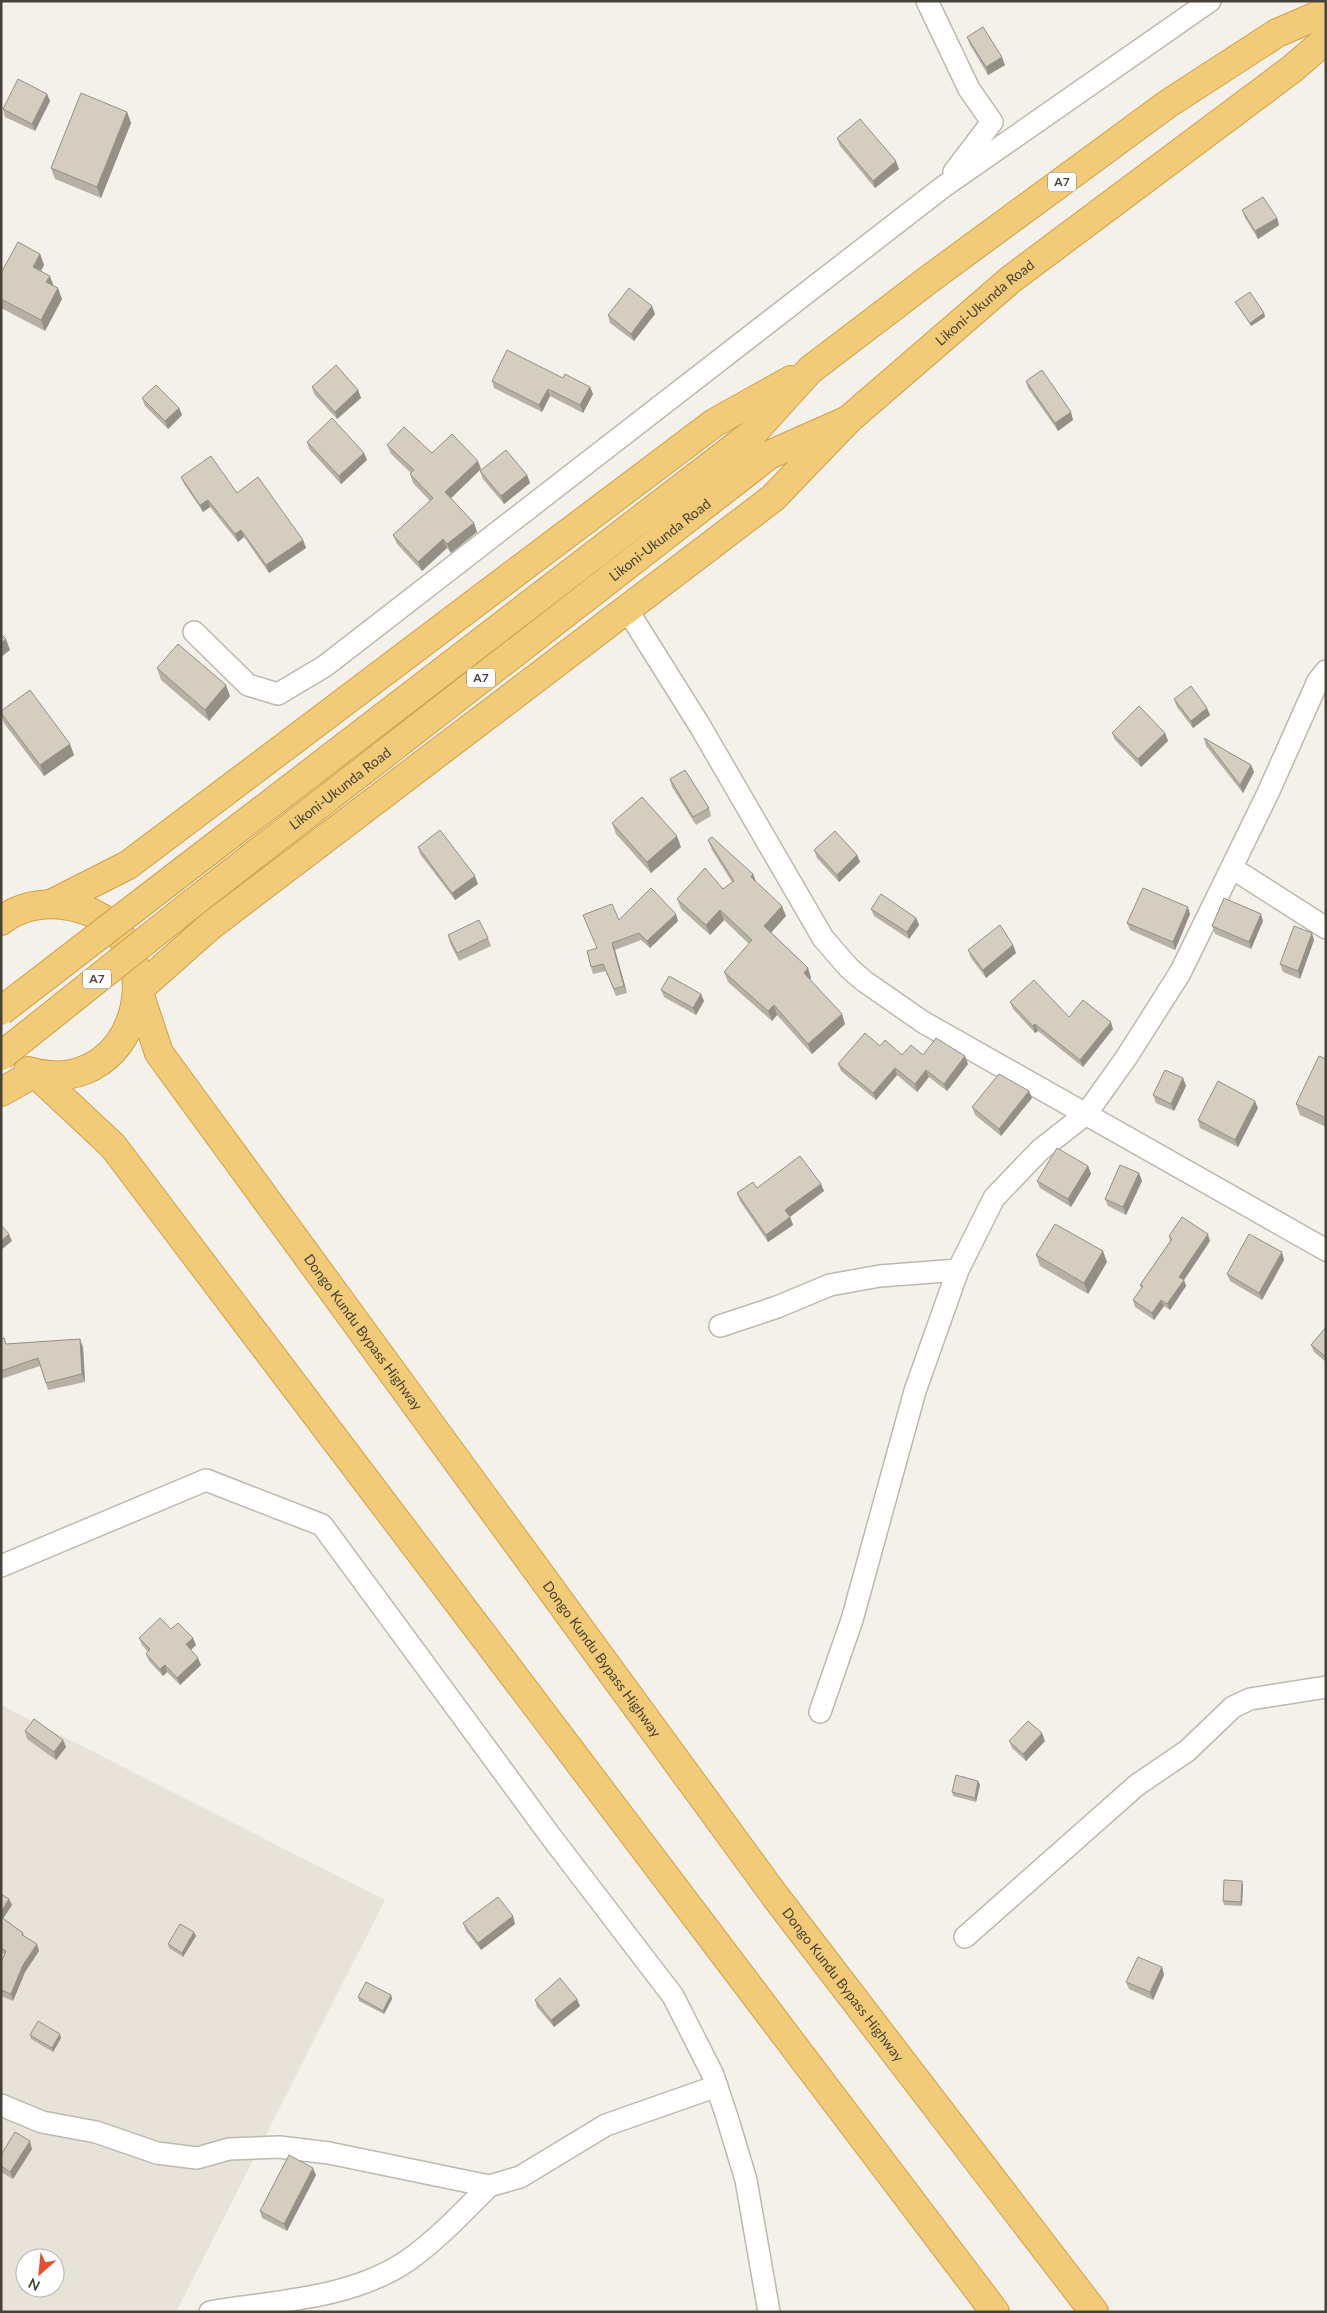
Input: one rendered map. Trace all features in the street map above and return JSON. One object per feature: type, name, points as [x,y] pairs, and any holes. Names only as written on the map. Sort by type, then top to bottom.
[{"type":"highway","name":"Likoni-Ukunda Road","points":[[1,1057],[761,444],[810,370],[1169,103],[1277,33],[1326,12]]},
{"type":"highway","name":"Likoni-Ukunda Road","points":[[1,1011],[761,444],[848,420],[1010,280],[1292,69],[1326,40]]},
{"type":"highway","points":[[1,920],[20,910],[53,903],[128,865],[714,423],[810,370]]},
{"type":"highway","points":[[138,990],[208,927],[773,498],[848,420]]},
{"type":"highway","points":[[1,1057],[19,1068],[35,1073],[52,1075],[85,1069],[106,1056],[124,1038],[132,1023],[138,990],[132,958],[124,942],[114,929],[101,918],[86,910],[70,905],[53,903]]},
{"type":"highway","name":"Dongo Kundu Bypass Highway","points":[[138,990],[159,1053],[775,1896],[1094,2312]]},
{"type":"highway","points":[[1,1092],[35,1073]]},
{"type":"highway","points":[[35,1073],[113,1146],[994,2312]]},
{"type":"street","points":[[927,1],[969,89],[992,122],[943,187]]},
{"type":"street","points":[[194,632],[248,685],[278,694],[333,660],[943,187],[1210,1]]},
{"type":"street","points":[[626,608],[700,726],[823,938],[849,968],[884,996],[923,1022],[1326,1250]]},
{"type":"street","points":[[820,1712],[852,1620],[915,1391],[958,1270],[994,1198],[1040,1150],[1086,1114],[1126,1058],[1180,974],[1268,793],[1318,681],[1326,670]]},
{"type":"street","points":[[1232,868],[1326,928]]},
{"type":"street","points":[[720,1326],[777,1307],[830,1285],[880,1276],[958,1270]]},
{"type":"street","points":[[1,1566],[206,1480],[322,1525],[552,1838],[673,1996],[691,2029],[717,2086],[746,2180],[769,2312]]},
{"type":"street","points":[[965,1937],[1136,1785],[1187,1751],[1232,1707],[1250,1699],[1326,1687]]},
{"type":"street","points":[[210,2312],[292,2307],[360,2284],[406,2262],[435,2238],[489,2186],[520,2177],[606,2125],[717,2086]]},
{"type":"street","points":[[1,2105],[42,2122],[96,2132],[156,2153],[197,2158],[229,2149],[279,2147],[329,2152],[489,2186]]},
{"type":"shaded area","points":[[1,1705],[385,1900],[176,2312],[1,2312]]},
{"type":"building","points":[[983,27],[1002,57],[986,67],[967,37]]},
{"type":"building","points":[[18,79],[47,94],[32,124],[3,109]]},
{"type":"building","points":[[81,93],[127,112],[97,187],[51,168]]},
{"type":"building","points":[[860,119],[896,161],[873,181],[837,138]]},
{"type":"building","points":[[1263,197],[1277,218],[1255,231],[1242,210]]},
{"type":"building","points":[[18,242],[40,254],[33,267],[50,276],[46,282],[58,288],[41,320],[1,299],[1,273]]},
{"type":"building","points":[[629,288],[652,306],[631,334],[608,315]]},
{"type":"building","points":[[1250,292],[1264,313],[1250,323],[1235,302]]},
{"type":"building","points":[[507,350],[563,378],[565,374],[590,387],[580,405],[548,389],[539,405],[492,381]]},
{"type":"building","points":[[336,365],[358,390],[335,412],[312,387]]},
{"type":"building","points":[[1042,370],[1071,412],[1055,423],[1026,381]]},
{"type":"building","points":[[156,385],[179,408],[165,421],[142,398]]},
{"type":"building","points":[[332,418],[364,453],[339,476],[307,442]]},
{"type":"building","points":[[404,427],[432,453],[452,434],[478,461],[445,492],[474,523],[447,544],[443,539],[418,562],[393,535],[433,498],[410,474],[414,470],[387,445]]},
{"type":"building","points":[[506,450],[527,475],[501,496],[480,471]]},
{"type":"building","points":[[211,456],[237,493],[258,477],[303,540],[266,565],[241,530],[235,534],[208,500],[200,505],[181,477]]},
{"type":"building","points":[[1,634],[6,639],[1,643]]},
{"type":"building","points":[[178,644],[226,685],[205,710],[157,668]]},
{"type":"building","points":[[1191,686],[1207,708],[1191,721],[1174,699]]},
{"type":"building","points":[[30,690],[70,744],[40,765],[1,713],[1,711]]},
{"type":"building","points":[[1139,706],[1165,733],[1138,759],[1112,733]]},
{"type":"building","points":[[1204,738],[1251,765],[1240,785]]},
{"type":"building","points":[[685,770],[709,808],[693,817],[670,779]]},
{"type":"building","points":[[642,797],[677,836],[647,862],[612,823]]},
{"type":"building","points":[[440,830],[475,876],[452,893],[418,847]]},
{"type":"building","points":[[835,831],[857,855],[837,875],[814,850]]},
{"type":"building","points":[[712,837],[753,874],[751,877],[782,906],[764,926],[808,968],[804,973],[842,1014],[808,1044],[774,1005],[768,1011],[724,972],[752,940],[720,910],[706,925],[677,899],[705,868],[723,889],[734,881],[708,840]]},
{"type":"building","points":[[651,888],[676,914],[647,941],[639,933],[612,943],[624,986],[614,989],[603,964],[591,967],[587,951],[597,948],[583,915],[612,904],[619,920]]},
{"type":"building","points":[[1143,888],[1188,907],[1173,942],[1127,923]]},
{"type":"building","points":[[881,894],[916,918],[907,932],[871,909]]},
{"type":"building","points":[[1224,898],[1261,914],[1249,942],[1212,926]]},
{"type":"building","points":[[479,920],[488,938],[457,953],[448,935]]},
{"type":"building","points":[[1000,925],[1013,945],[983,970],[968,950]]},
{"type":"building","points":[[1294,926],[1312,933],[1298,971],[1280,964]]},
{"type":"building","points":[[669,976],[701,994],[693,1008],[661,990]]},
{"type":"building","points":[[1034,980],[1069,1017],[1083,1000],[1111,1022],[1080,1060],[1035,1024],[1033,1026],[1010,1002]]},
{"type":"building","points":[[865,1033],[880,1046],[885,1040],[902,1055],[911,1045],[923,1055],[936,1038],[965,1056],[944,1084],[926,1070],[915,1084],[895,1068],[873,1093],[838,1064]]},
{"type":"building","points":[[1319,1056],[1326,1059],[1326,1118],[1296,1104]]},
{"type":"building","points":[[1165,1070],[1183,1078],[1171,1104],[1153,1095]]},
{"type":"building","points":[[999,1074],[1029,1091],[999,1129],[972,1107]]},
{"type":"building","points":[[1218,1081],[1255,1101],[1235,1140],[1198,1120]]},
{"type":"building","points":[[1057,1148],[1088,1166],[1068,1199],[1037,1181]]},
{"type":"building","points":[[800,1156],[821,1184],[785,1210],[790,1217],[766,1235],[737,1193],[753,1182],[757,1188]]},
{"type":"building","points":[[1120,1165],[1139,1173],[1123,1207],[1105,1199]]},
{"type":"building","points":[[1182,1217],[1208,1234],[1179,1277],[1184,1280],[1167,1304],[1161,1300],[1152,1313],[1133,1300],[1143,1286],[1140,1285],[1172,1239],[1169,1236]]},
{"type":"building","points":[[1055,1224],[1103,1251],[1084,1283],[1036,1255]]},
{"type":"building","points":[[1,1225],[9,1234],[1,1241]]},
{"type":"building","points":[[1249,1234],[1282,1252],[1259,1293],[1227,1274]]},
{"type":"building","points":[[1326,1327],[1326,1357],[1311,1345]]},
{"type":"building","points":[[4,1338],[6,1344],[80,1339],[82,1374],[46,1383],[38,1358],[1,1371],[1,1339]]},
{"type":"building","points":[[160,1618],[171,1629],[178,1623],[193,1638],[186,1644],[198,1658],[177,1678],[165,1665],[160,1669],[146,1654],[150,1649],[139,1638]]},
{"type":"building","points":[[34,1719],[63,1740],[54,1752],[25,1731]]},
{"type":"building","points":[[1028,1721],[1042,1733],[1023,1754],[1009,1741]]},
{"type":"building","points":[[956,1775],[978,1781],[975,1798],[952,1792]]},
{"type":"building","points":[[1224,1880],[1242,1881],[1241,1902],[1223,1901]]},
{"type":"building","points":[[1,1894],[9,1899],[1,1912]]},
{"type":"building","points":[[498,1897],[513,1916],[478,1943],[463,1923]]},
{"type":"building","points":[[1,1917],[23,1933],[22,1935],[37,1944],[23,1965],[11,1994],[1,1990],[1,1962],[6,1951],[1,1948]]},
{"type":"building","points":[[180,1924],[194,1932],[182,1953],[168,1944]]},
{"type":"building","points":[[1138,1957],[1162,1967],[1150,1992],[1126,1982]]},
{"type":"building","points":[[560,1978],[577,1999],[551,2020],[535,2000]]},
{"type":"building","points":[[366,1982],[391,1995],[383,2011],[358,1997]]},
{"type":"building","points":[[38,2021],[60,2034],[52,2048],[30,2035]]},
{"type":"building","points":[[15,2132],[30,2141],[10,2172],[1,2166],[1,2155]]},
{"type":"building","points":[[289,2155],[313,2168],[284,2224],[260,2211]]}]
